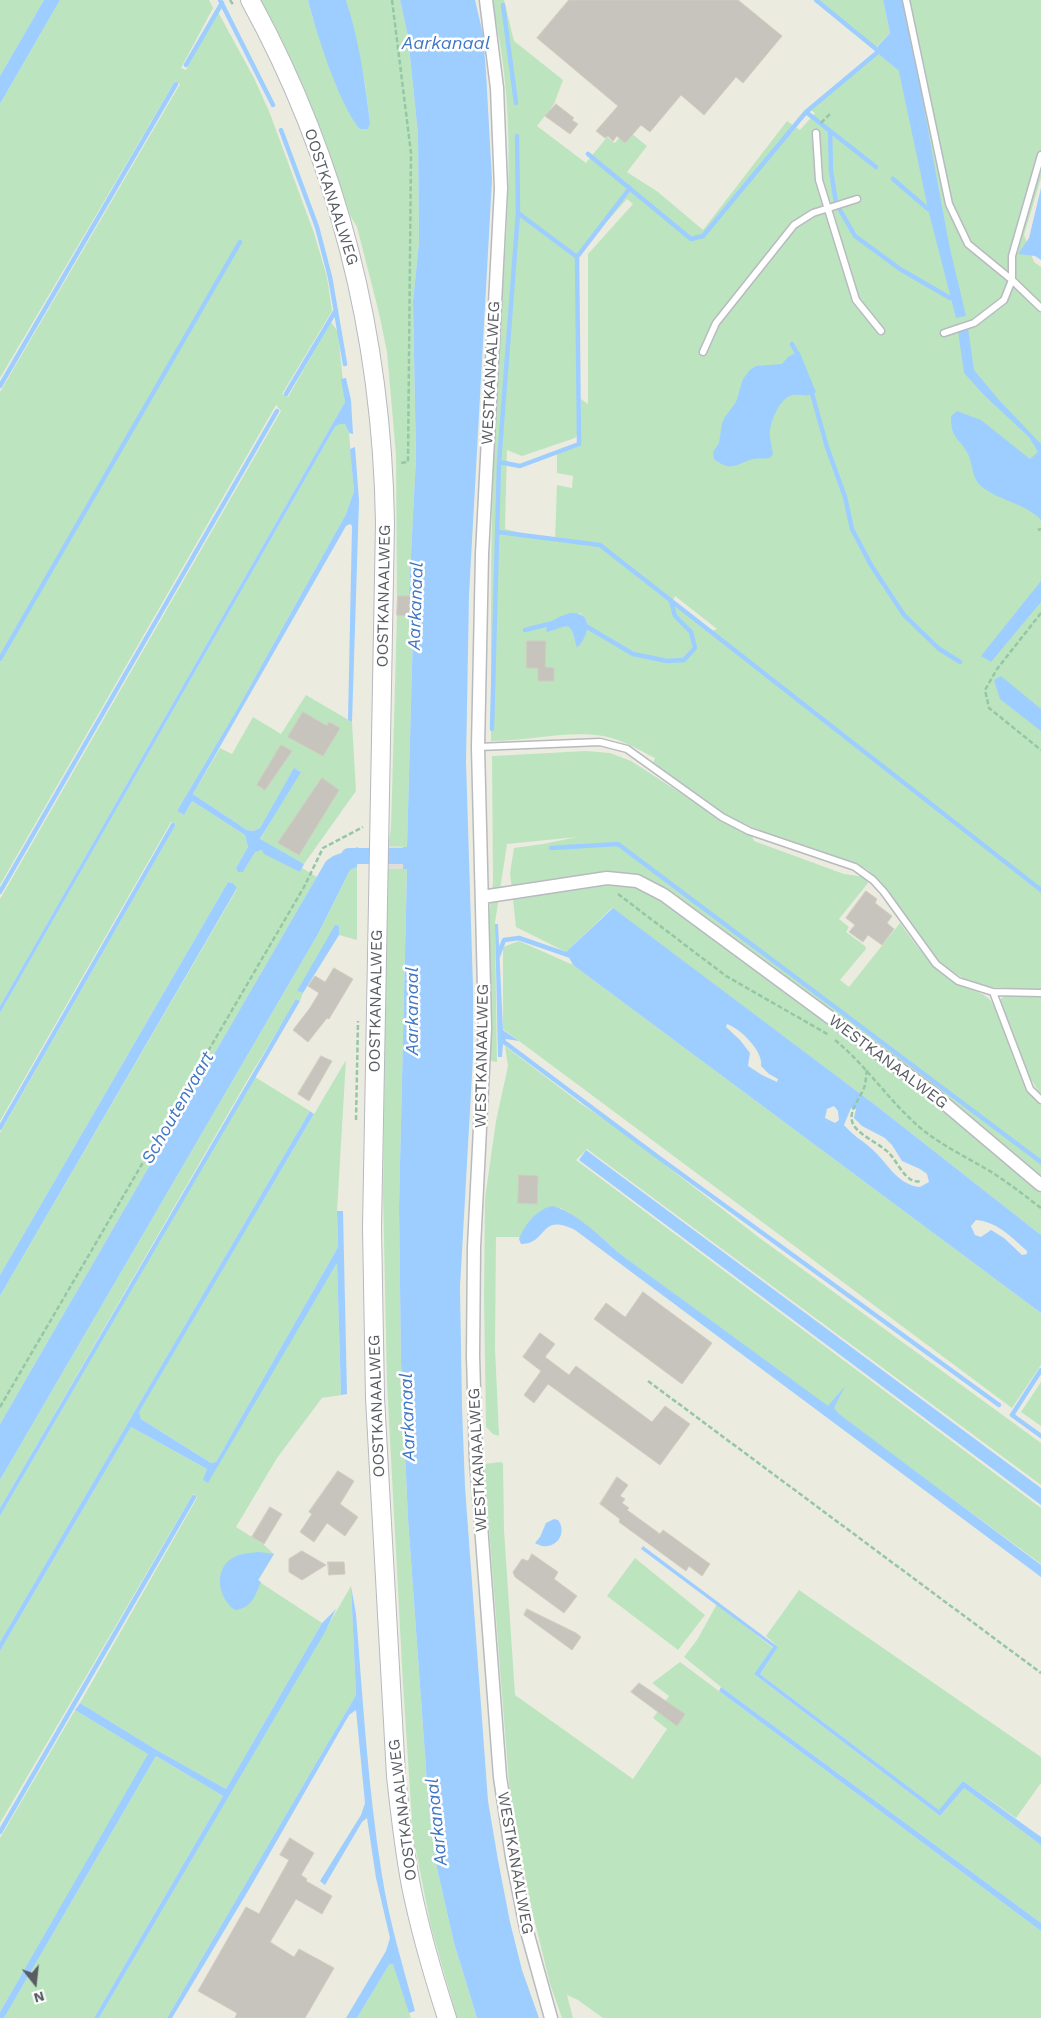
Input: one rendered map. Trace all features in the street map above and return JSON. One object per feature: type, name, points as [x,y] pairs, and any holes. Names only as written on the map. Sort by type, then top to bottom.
[{"type":"main road","name":"OOSTKANAALWEG","points":[[242,4],[273,45],[308,123],[347,238],[367,327],[380,412],[384,464],[385,523],[371,829],[378,886],[372,1227],[375,1388],[396,1766],[402,1833],[411,1885],[447,2018]]},
{"type":"street","name":"WESTKANAALWEG","points":[[486,0],[497,88],[501,188],[482,554],[478,747],[484,1067],[474,1247],[473,1356],[476,1464],[500,1777],[512,1857],[526,1928],[551,2018]]},
{"type":"street","name":"WESTKANAALWEG","points":[[482,897],[604,878],[637,881],[664,895],[931,1092],[1041,1185]]},
{"type":"lane","points":[[906,0],[949,204],[968,244],[1012,280],[1041,308]]},
{"type":"lane","points":[[816,133],[819,180],[829,207],[856,300],[881,331]]},
{"type":"lane","points":[[944,333],[974,323],[1004,300],[1012,280],[1012,256],[1041,156]]},
{"type":"lane","points":[[703,352],[716,323],[794,225],[813,213],[857,199]]},
{"type":"lane","points":[[478,747],[600,742],[628,749],[722,817],[749,831],[855,867],[873,880],[884,892],[936,964],[958,980],[993,992],[1041,992]]},
{"type":"lane","points":[[993,992],[1030,1089],[1041,1100]]},
{"type":"path","points":[[230,0],[242,4]]},
{"type":"path","points":[[384,464],[408,462],[411,153],[392,0]]},
{"type":"path","points":[[816,133],[823,119],[830,114]]},
{"type":"path","points":[[1041,613],[1040,617],[997,669],[985,690],[989,708],[1041,750]]},
{"type":"path","points":[[0,1407],[304,887],[324,848],[371,829]]},
{"type":"path","points":[[604,878],[606,885],[726,976],[830,1036],[867,1069],[898,1107],[924,1131],[955,1152],[989,1171],[1041,1208]]},
{"type":"path","points":[[867,1069],[862,1091],[851,1119],[855,1129],[887,1150],[909,1180],[921,1181]]},
{"type":"path","points":[[648,1382],[1041,1673]]},
{"type":"shaded area","points":[[388,846],[403,847],[403,869],[387,869]]},
{"type":"green space","points":[[0,0],[44,0],[0,76]]},
{"type":"green space","points":[[60,0],[209,0],[213,8],[181,68],[186,70],[218,12],[254,78],[269,111],[314,233],[327,277],[332,311],[282,394],[288,397],[331,322],[338,332],[345,402],[0,1006],[0,899],[281,411],[276,405],[0,885],[0,662],[242,241],[240,240],[0,655],[0,392],[180,84],[175,81],[0,378],[0,104]]},
{"type":"green space","points":[[260,0],[308,0],[337,87],[370,123],[365,83],[346,0],[400,0],[408,36],[418,135],[419,242],[413,302],[416,457],[409,594],[414,595],[407,847],[388,846],[391,828],[397,614],[396,455],[387,352],[357,227],[350,215],[323,135],[290,60]]},
{"type":"green space","points":[[491,0],[504,0],[514,41],[563,80],[554,104],[537,126],[586,163],[607,137],[615,143],[626,129],[647,146],[627,172],[658,192],[703,230],[787,121],[800,130],[815,113],[811,110],[878,53],[885,59],[911,41],[902,0],[1041,0],[1041,178],[1024,235],[1034,262],[1041,267],[1041,990],[974,985],[947,968],[928,950],[887,891],[868,870],[851,861],[784,840],[727,817],[653,763],[655,758],[630,745],[610,737],[590,734],[491,741],[493,467],[508,187],[506,93],[500,46]],"holes":[[[627,199],[633,204],[588,254],[588,404],[581,399],[579,444],[557,452],[557,473],[573,476],[572,488],[557,485],[555,541],[505,529],[507,450],[522,456],[575,438],[577,435],[576,256]],[[675,596],[717,629],[712,631],[673,601]],[[580,613],[587,621],[577,647],[572,629],[569,626],[559,627]]]},
{"type":"green space","points":[[819,0],[883,0],[890,33],[876,47]]},
{"type":"green space","points":[[345,424],[349,433],[354,491],[346,514],[239,706],[177,811],[184,815],[192,801],[245,835],[248,847],[236,868],[243,872],[255,851],[262,850],[300,872],[302,868],[317,877],[0,1424],[0,1296],[237,889],[233,883],[228,882],[0,1275],[0,1133],[176,824],[171,822],[0,1121],[0,1013],[335,427]]},
{"type":"green space","points":[[306,695],[352,722],[356,791],[304,864],[260,840],[300,771],[294,769],[260,828],[253,831],[247,830],[193,794],[220,748],[232,754],[253,717],[281,734]]},
{"type":"green space","points":[[586,751],[610,753],[631,761],[727,823],[752,836],[754,841],[844,874],[865,877],[868,883],[839,919],[849,927],[846,932],[865,946],[866,949],[840,980],[849,987],[900,923],[938,970],[954,982],[983,995],[991,1001],[1004,1026],[1024,1080],[1031,1092],[1041,1103],[1041,1235],[874,1104],[612,908],[566,952],[516,927],[510,873],[514,848],[577,837],[507,844],[495,923],[497,1062],[491,1061],[488,924],[493,881],[492,756]]},
{"type":"green space","points":[[357,867],[357,940],[339,935],[339,926],[300,992],[303,993],[300,1001],[297,999],[251,1074],[0,1508],[0,1480],[318,934],[350,870]]},
{"type":"green space","points":[[387,869],[407,869],[399,1207],[401,1363],[408,1519],[429,1810],[437,1868],[454,1943],[477,2018],[457,2018],[431,1927],[413,1836],[387,1383],[383,1193]]},
{"type":"green space","points":[[519,941],[573,965],[1041,1313],[1041,1365],[1012,1408],[503,1029],[503,947]]},
{"type":"green space","points":[[1005,995],[1041,996],[1041,1095],[1028,1075],[1001,1004],[1000,1000]]},
{"type":"green space","points":[[505,1046],[580,1103],[616,1127],[761,1239],[1041,1443],[1041,1485],[587,1149],[576,1160],[1041,1508],[1041,1564],[624,1257],[596,1233],[561,1208],[521,1234],[520,1237],[496,1237],[495,1348],[499,1436],[493,1434],[486,1427],[485,1198],[496,1121],[508,1066]]},
{"type":"green space","points":[[346,1060],[337,1211],[338,1247],[216,1462],[211,1463],[141,1419],[138,1412]]},
{"type":"green space","points":[[255,1077],[310,1111],[0,1642],[0,1516]]},
{"type":"green space","points":[[337,1263],[341,1395],[322,1398],[277,1458],[236,1527],[263,1544],[274,1554],[258,1581],[322,1623],[226,1789],[155,1749],[80,1703],[197,1498],[193,1494],[0,1823],[0,1651],[131,1427],[207,1469],[205,1482]]},
{"type":"green space","points":[[1041,1382],[1041,1426],[1021,1412]]},
{"type":"green space","points":[[503,1463],[504,1530],[515,1695],[633,1779],[667,1729],[653,1718],[669,1696],[652,1683],[680,1662],[1041,1931],[1041,2018],[603,2018],[578,2000],[567,1995],[573,2018],[562,2018],[550,1984],[531,1906],[510,1796],[484,1464]]},
{"type":"green space","points":[[635,1558],[705,1615],[678,1650],[607,1596]]},
{"type":"green space","points":[[351,1586],[356,1695],[167,2018],[99,2018]]},
{"type":"green space","points":[[799,1590],[1041,1757],[1041,1783],[1016,1818],[963,1781],[940,1811],[760,1674],[778,1647],[766,1636]]},
{"type":"green space","points":[[717,1604],[773,1648],[754,1674],[940,1816],[964,1788],[1041,1845],[1041,1923],[721,1687],[684,1657],[697,1640]]},
{"type":"green space","points":[[75,1710],[149,1754],[0,2012],[0,1838]]},
{"type":"green space","points":[[156,1756],[223,1796],[94,2018],[4,2018]]},
{"type":"green space","points":[[394,1964],[411,2018],[357,2018],[389,1965]]},
{"type":"water","points":[[44,0],[60,0],[0,104],[0,76]]},
{"type":"water","points":[[308,0],[346,0],[355,30],[364,76],[370,123],[368,129],[360,129],[352,118],[336,86],[322,49]]},
{"type":"water","name":"Aarkanaal","points":[[400,0],[475,0],[483,34],[486,72],[492,180],[469,595],[466,762],[473,988],[473,1057],[460,1287],[462,1407],[465,1487],[488,1801],[510,1922],[522,1970],[539,2018],[477,2018],[454,1943],[437,1868],[429,1810],[408,1519],[401,1363],[399,1207],[407,869],[403,869],[403,847],[407,847],[414,595],[409,594],[416,457],[413,302],[419,242],[418,135],[408,36]]},
{"type":"water","points":[[883,0],[902,0],[949,245],[966,316],[956,318],[928,209],[898,67],[877,47],[890,33]]},
{"type":"water","points":[[1041,188],[1041,260],[1035,256],[1018,254],[1029,238]]},
{"type":"water","points":[[968,328],[974,370],[999,400],[1041,444],[1041,520],[1027,509],[993,494],[978,483],[968,454],[952,430],[951,416],[957,411],[981,420],[1030,459],[1038,452],[1029,437],[985,396],[964,373],[958,331]]},
{"type":"water","points":[[799,351],[816,392],[810,395],[793,395],[788,397],[779,406],[771,426],[770,438],[773,454],[770,458],[753,459],[734,466],[725,466],[714,459],[713,452],[719,443],[722,423],[736,402],[743,379],[750,370],[756,366],[782,364],[788,357]]},
{"type":"water","points":[[346,378],[351,400],[353,434],[349,433],[345,424],[335,427],[0,1013],[0,1006],[345,402],[341,379]]},
{"type":"water","points":[[355,447],[359,501],[352,722],[348,720],[352,526],[350,524],[346,526],[193,794],[247,830],[253,831],[260,828],[294,768],[301,772],[260,839],[304,864],[300,872],[264,854],[262,850],[255,852],[243,872],[238,872],[236,868],[248,847],[245,835],[192,801],[184,815],[177,811],[239,706],[346,514],[354,491],[350,449]]},
{"type":"water","points":[[1041,581],[1041,602],[991,662],[981,656]]},
{"type":"water","points":[[570,613],[583,616],[586,620],[587,631],[577,648],[573,633],[569,627],[561,627],[547,632],[546,630],[552,621]]},
{"type":"water","points":[[1001,676],[1041,709],[1041,731],[1000,699],[994,680]]},
{"type":"water","points":[[358,847],[357,867],[350,870],[318,934],[0,1480],[0,1424],[326,861],[333,856]]},
{"type":"water","points":[[228,882],[233,883],[237,888],[0,1296],[0,1275]]},
{"type":"water","points":[[613,908],[874,1104],[1041,1235],[1041,1313],[573,965],[566,952]],"holes":[[[727,1024],[732,1026],[750,1041],[759,1054],[761,1066],[778,1079],[777,1082],[748,1066],[750,1053],[726,1027]],[[834,1106],[838,1111],[839,1120],[835,1123],[825,1118],[827,1109]],[[851,1108],[856,1109],[854,1118],[862,1126],[885,1138],[902,1161],[927,1174],[929,1182],[920,1187],[899,1178],[870,1147],[844,1125]],[[976,1220],[998,1227],[1027,1251],[1027,1254],[1022,1255],[1004,1238],[991,1230],[981,1237],[975,1235],[971,1226]]]},
{"type":"water","points":[[495,924],[498,924],[503,1030],[519,1041],[506,1039],[503,1044],[502,1057],[498,1057]]},
{"type":"water","points":[[335,925],[339,926],[339,935],[303,993],[297,991]]},
{"type":"water","points":[[296,999],[300,1001],[0,1516],[0,1508]]},
{"type":"water","points":[[310,1111],[314,1114],[139,1412],[141,1419],[211,1463],[216,1462],[338,1247],[337,1211],[343,1211],[347,1394],[341,1395],[337,1263],[208,1483],[203,1480],[207,1469],[131,1427],[0,1651],[0,1642]]},
{"type":"water","points":[[586,1150],[1041,1488],[1041,1505],[579,1160]]},
{"type":"water","points":[[553,1206],[564,1210],[583,1222],[627,1259],[828,1406],[845,1386],[834,1408],[839,1414],[1041,1565],[1041,1577],[575,1230],[563,1225],[555,1225],[549,1227],[530,1243],[521,1244],[519,1239],[528,1223],[542,1210]]},
{"type":"water","points":[[554,1519],[558,1520],[561,1528],[558,1540],[552,1545],[546,1546],[535,1543],[546,1523]]},
{"type":"water","points":[[643,1546],[778,1647],[760,1674],[939,1810],[963,1781],[1041,1837],[1041,1845],[964,1788],[940,1816],[754,1674],[773,1647],[641,1549]]},
{"type":"water","points":[[259,1552],[274,1554],[258,1580],[261,1582],[252,1600],[245,1607],[235,1610],[225,1600],[222,1593],[220,1578],[222,1571],[225,1564],[234,1557]]},
{"type":"water","points":[[351,1586],[356,1614],[369,1778],[377,1843],[392,1926],[415,2011],[409,2013],[393,1964],[389,1965],[357,2018],[346,2018],[386,1951],[390,1938],[376,1878],[367,1818],[362,1822],[325,1885],[320,1881],[361,1815],[365,1803],[356,1710],[349,1715],[251,1886],[172,2018],[167,2018],[356,1695]]},
{"type":"water","points":[[336,1609],[325,1632],[99,2018],[94,2018],[223,1796],[156,1756],[4,2018],[0,2018],[0,2012],[148,1754],[75,1710],[80,1703],[155,1749],[226,1789],[322,1623]]},
{"type":"water","points":[[721,1687],[1041,1923],[1041,1931],[719,1691]]},
{"type":"building","points":[[569,0],[738,0],[782,36],[743,83],[736,77],[704,115],[681,95],[650,132],[641,125],[625,143],[617,136],[613,141],[608,136],[605,138],[596,131],[618,106],[537,38]]},
{"type":"building","points":[[556,104],[574,118],[572,120],[578,124],[570,134],[545,116]]},
{"type":"building","points":[[398,596],[413,596],[412,616],[397,615]]},
{"type":"building","points":[[527,641],[546,641],[545,667],[554,668],[554,681],[538,681],[538,668],[527,668]]},
{"type":"building","points":[[303,712],[327,726],[329,722],[340,728],[323,756],[288,737]]},
{"type":"building","points":[[281,745],[292,751],[265,790],[257,785]]},
{"type":"building","points":[[322,778],[339,790],[299,855],[278,843]]},
{"type":"building","points":[[866,891],[877,899],[875,903],[892,916],[887,923],[894,929],[882,945],[868,935],[863,942],[849,932],[855,925],[846,918]]},
{"type":"building","points":[[334,968],[353,979],[329,1019],[327,1018],[308,1042],[293,1030],[319,993],[308,986],[315,976],[325,982]]},
{"type":"building","points":[[321,1056],[332,1061],[309,1101],[298,1094]]},
{"type":"building","points":[[519,1175],[538,1176],[537,1204],[518,1203]]},
{"type":"building","points":[[643,1292],[712,1343],[682,1384],[594,1319],[606,1303],[625,1317]]},
{"type":"building","points":[[540,1333],[555,1344],[545,1357],[569,1375],[576,1366],[652,1422],[665,1406],[690,1424],[660,1465],[548,1384],[534,1403],[524,1395],[541,1371],[523,1357]]},
{"type":"building","points":[[338,1471],[354,1481],[340,1504],[358,1517],[345,1536],[327,1523],[314,1542],[300,1532],[312,1514],[309,1512]]},
{"type":"building","points":[[617,1477],[628,1485],[620,1496],[625,1499],[622,1503],[629,1508],[627,1510],[660,1534],[663,1530],[710,1564],[702,1576],[689,1566],[686,1571],[619,1522],[620,1519],[600,1504]]},
{"type":"building","points":[[270,1507],[282,1514],[264,1544],[252,1537]]},
{"type":"building","points":[[302,1551],[326,1565],[302,1580],[289,1572],[289,1559]]},
{"type":"building","points":[[532,1554],[558,1572],[554,1579],[577,1596],[564,1613],[515,1577],[513,1572],[522,1559],[528,1561]]},
{"type":"building","points":[[328,1562],[344,1562],[345,1574],[329,1575]]},
{"type":"building","points":[[527,1609],[581,1637],[572,1650],[524,1615]]},
{"type":"building","points":[[639,1683],[685,1714],[677,1726],[631,1692]]},
{"type":"building","points":[[290,1838],[314,1853],[301,1875],[307,1879],[306,1881],[332,1896],[322,1914],[296,1899],[270,1942],[294,1957],[299,1949],[334,1968],[305,2018],[235,2018],[237,2013],[198,1991],[246,1907],[259,1914],[289,1860],[280,1855]]},
{"type":"waterway","points":[[220,0],[273,105]]},
{"type":"waterway","points":[[816,0],[898,67]]},
{"type":"waterway","points":[[186,65],[222,3]]},
{"type":"waterway","points":[[503,5],[516,103]]},
{"type":"waterway","points":[[588,154],[691,239],[703,236],[806,112],[879,51]]},
{"type":"waterway","points":[[0,386],[176,84]]},
{"type":"waterway","points":[[806,112],[876,167]]},
{"type":"waterway","points":[[281,130],[317,227],[330,277],[345,364]]},
{"type":"waterway","points":[[830,131],[831,171],[836,203],[855,236],[900,269],[950,298]]},
{"type":"waterway","points":[[517,136],[518,213],[499,462],[520,466],[579,444],[577,257],[630,188]]},
{"type":"waterway","points":[[893,179],[928,209]]},
{"type":"waterway","points":[[518,213],[577,257]]},
{"type":"waterway","points":[[0,659],[240,242]]},
{"type":"waterway","points":[[286,394],[336,310]]},
{"type":"waterway","points":[[792,344],[799,357]]},
{"type":"waterway","points":[[811,390],[827,447],[845,497],[852,529],[871,565],[904,615],[938,648],[960,662]]},
{"type":"waterway","points":[[0,892],[277,411]]},
{"type":"waterway","points":[[492,729],[499,462]]},
{"type":"waterway","points":[[498,532],[600,545],[1041,890]]},
{"type":"waterway","points":[[584,625],[633,654],[667,661],[684,660],[695,648],[691,632],[675,616],[671,601]]},
{"type":"waterway","points":[[525,630],[553,623]]},
{"type":"waterway","points":[[0,1128],[173,825]]},
{"type":"waterway","points":[[551,848],[618,844],[1041,1162]]},
{"type":"waterway","name":"Schoutenvaart","points":[[342,868],[349,856],[424,856]]},
{"type":"waterway","points":[[498,956],[504,940],[519,938],[574,957]]},
{"type":"waterway","points":[[500,1039],[662,1160],[999,1405]]},
{"type":"waterway","points":[[1041,1370],[1012,1415],[1041,1436]]},
{"type":"waterway","points":[[0,1832],[194,1497]]}]
